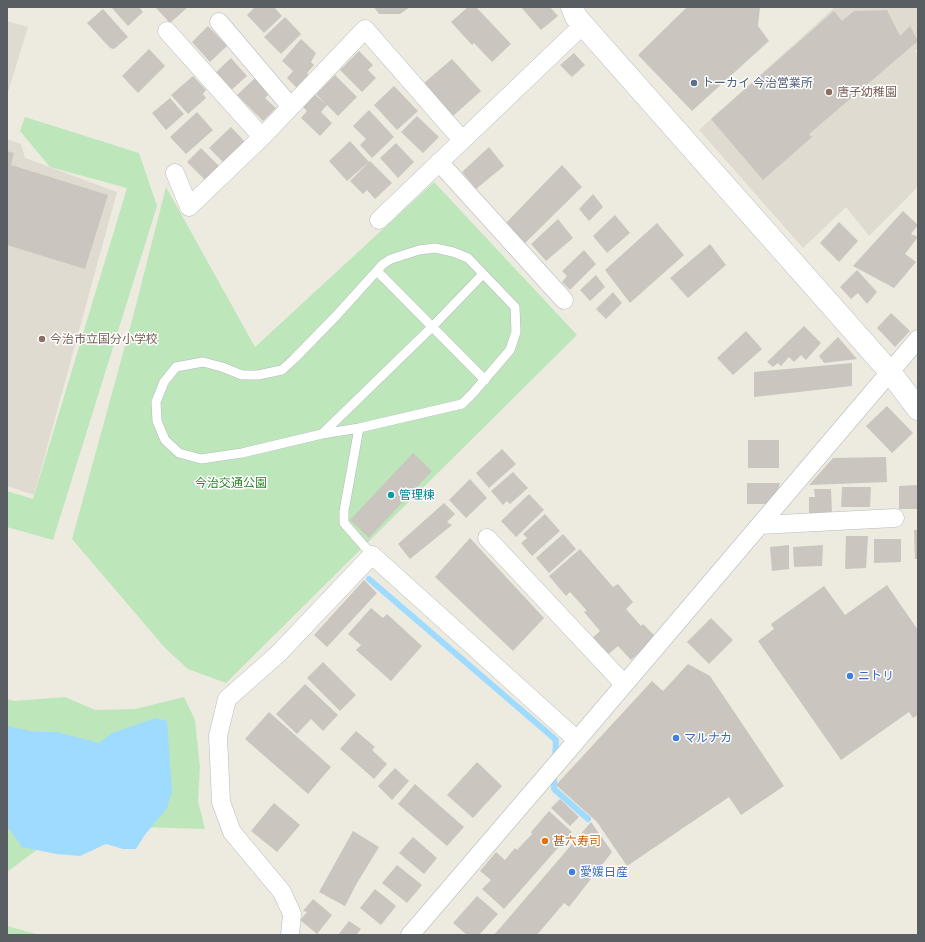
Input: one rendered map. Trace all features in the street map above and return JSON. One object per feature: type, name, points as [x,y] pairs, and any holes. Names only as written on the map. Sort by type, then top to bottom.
[{"type":"street","points":[[379,220],[462,140],[577,16],[890,372],[918,409]]},
{"type":"street","points":[[219,22],[291,107]]},
{"type":"street","points":[[175,173],[189,207],[262,137],[365,29],[462,140]]},
{"type":"street","points":[[167,31],[262,137]]},
{"type":"street","points":[[438,162],[564,300]]},
{"type":"street","points":[[410,935],[918,339]]},
{"type":"street","points":[[760,524],[895,518]]},
{"type":"street","points":[[488,538],[624,684]]},
{"type":"street","points":[[290,935],[292,914],[282,892],[232,832],[221,802],[218,736],[226,699],[278,654],[372,555],[577,740]]},
{"type":"lane","points":[[436,248],[453,252],[468,258],[514,308],[516,332],[510,350],[462,404],[242,453],[201,459],[179,453],[165,440],[157,421],[156,402],[164,382],[176,367],[203,362],[222,367],[242,375],[258,375],[282,370],[377,271],[383,264],[391,259],[419,250],[436,248]]},
{"type":"lane","points":[[377,271],[484,380]]},
{"type":"lane","points":[[322,434],[432,327],[483,274]]},
{"type":"lane","points":[[359,428],[344,511],[344,523],[372,555]]},
{"type":"shaded area","name":"唐子幼稚園","points":[[831,7],[918,7],[918,49],[915,51],[918,54],[918,186],[869,236],[846,207],[803,248],[699,130],[834,8]]},
{"type":"shaded area","points":[[7,21],[28,27],[7,95]]},
{"type":"shaded area","name":"今治市立国分小学校","points":[[7,139],[21,144],[25,158],[117,192],[34,495],[7,486]]},
{"type":"green space","points":[[25,117],[139,153],[157,206],[53,540],[7,527],[7,491],[33,499],[127,188],[50,167],[20,131]]},
{"type":"green space","name":"今治交通公園","points":[[434,182],[577,335],[226,683],[188,669],[165,648],[72,539],[134,313],[166,187],[255,347]]},
{"type":"green space","points":[[65,697],[95,710],[135,709],[184,697],[195,720],[200,767],[198,801],[205,829],[140,827],[54,837],[7,872],[7,699],[14,701]]},
{"type":"green space","points":[[7,926],[36,934],[37,935],[7,935]]},
{"type":"water","points":[[156,718],[167,721],[172,792],[167,808],[144,836],[136,849],[123,849],[106,844],[80,856],[56,854],[22,847],[7,828],[7,726],[35,732],[57,732],[99,743],[112,733]]},
{"type":"building","points":[[111,7],[139,7],[143,12],[128,26]]},
{"type":"building","points":[[155,7],[188,7],[170,23]]},
{"type":"building","points":[[255,7],[274,7],[282,16],[264,33],[247,15]]},
{"type":"building","points":[[374,7],[410,7],[400,14],[379,14]]},
{"type":"building","points":[[468,7],[476,7],[511,44],[492,62],[474,43],[472,45],[451,22]]},
{"type":"building","points":[[521,7],[550,7],[558,16],[541,30]]},
{"type":"building","name":"トーカイ 今治営業所","points":[[687,7],[760,7],[758,26],[769,41],[692,111],[638,55]]},
{"type":"building","points":[[103,9],[128,37],[114,49],[110,48],[87,23]]},
{"type":"building","points":[[887,10],[900,36],[910,26],[918,41],[809,134],[812,137],[763,180],[711,119],[834,11],[842,21],[854,11]]},
{"type":"building","points":[[285,17],[301,34],[281,54],[264,37]]},
{"type":"building","points":[[208,26],[227,46],[210,62],[192,42]]},
{"type":"building","points":[[301,39],[316,53],[311,62],[314,65],[307,73],[309,76],[298,89],[287,78],[293,71],[282,61]]},
{"type":"building","points":[[149,49],[165,66],[138,93],[122,76]]},
{"type":"building","points":[[359,51],[373,65],[368,70],[376,78],[362,92],[340,70]]},
{"type":"building","points":[[574,53],[585,65],[572,77],[560,65]]},
{"type":"building","points":[[231,58],[247,76],[228,93],[212,76]]},
{"type":"building","points":[[452,59],[481,91],[453,116],[424,83]]},
{"type":"building","points":[[335,75],[357,97],[338,116],[327,105],[321,112],[332,123],[320,136],[301,118],[307,111],[301,105],[313,93],[326,104],[316,94]]},
{"type":"building","points":[[193,76],[206,90],[203,94],[206,98],[188,114],[171,95]]},
{"type":"building","points":[[255,78],[270,93],[265,98],[276,108],[263,121],[237,95]]},
{"type":"building","points":[[394,86],[418,111],[397,130],[374,105]]},
{"type":"building","points":[[170,98],[184,114],[166,130],[152,113]]},
{"type":"building","points":[[369,110],[394,137],[372,158],[360,145],[366,139],[353,126]]},
{"type":"building","points":[[197,112],[213,130],[186,154],[170,137]]},
{"type":"building","points":[[417,116],[439,137],[423,153],[401,132]]},
{"type":"building","points":[[231,127],[246,143],[225,164],[209,148]]},
{"type":"building","points":[[350,141],[369,162],[347,181],[329,161]]},
{"type":"building","points":[[396,143],[414,162],[398,178],[380,158]]},
{"type":"building","points":[[489,147],[504,166],[476,189],[462,172]]},
{"type":"building","points":[[201,148],[219,166],[205,180],[187,162]]},
{"type":"building","points":[[7,151],[14,153],[11,165],[108,195],[85,269],[7,245]]},
{"type":"building","points":[[370,161],[392,183],[375,199],[367,190],[363,194],[350,181]]},
{"type":"building","points":[[562,165],[582,187],[522,246],[504,225]]},
{"type":"building","points":[[593,194],[603,207],[589,221],[579,209]]},
{"type":"building","points":[[903,211],[918,225],[911,234],[918,237],[905,254],[916,262],[894,288],[853,266]]},
{"type":"building","points":[[615,215],[630,233],[607,253],[593,236]]},
{"type":"building","points":[[558,219],[573,238],[546,261],[531,244]]},
{"type":"building","points":[[839,222],[858,241],[839,262],[820,243]]},
{"type":"building","points":[[657,223],[684,255],[630,303],[605,270]]},
{"type":"building","points":[[710,244],[726,265],[688,298],[670,278]]},
{"type":"building","points":[[584,250],[596,264],[570,290],[562,282],[567,276],[562,271]]},
{"type":"building","points":[[857,270],[877,292],[867,304],[858,293],[851,299],[840,287]]},
{"type":"building","points":[[596,275],[605,287],[590,301],[580,290]]},
{"type":"building","points":[[613,292],[622,303],[606,319],[596,309]]},
{"type":"building","points":[[891,313],[910,331],[895,347],[877,328]]},
{"type":"building","points":[[804,326],[821,343],[806,360],[801,355],[794,362],[789,357],[781,366],[778,363],[773,367],[767,362]]},
{"type":"building","points":[[746,331],[762,349],[733,375],[717,358]]},
{"type":"building","points":[[838,337],[857,359],[824,363],[819,356]]},
{"type":"building","points":[[852,363],[852,386],[754,397],[754,372]]},
{"type":"building","points":[[887,406],[913,433],[892,453],[866,426]]},
{"type":"building","points":[[748,440],[779,440],[779,468],[748,468]]},
{"type":"building","points":[[502,449],[516,464],[489,488],[476,473]]},
{"type":"building","name":"管理棟","points":[[413,453],[432,471],[369,538],[350,520]]},
{"type":"building","points":[[886,457],[887,482],[809,485],[833,458]]},
{"type":"building","points":[[513,472],[528,488],[510,504],[507,501],[503,505],[491,491]]},
{"type":"building","points":[[470,479],[487,498],[466,518],[449,500]]},
{"type":"building","points":[[747,483],[780,483],[774,504],[747,504]]},
{"type":"building","points":[[918,485],[917,509],[899,509],[899,486]]},
{"type":"building","points":[[842,487],[871,487],[870,507],[841,507]]},
{"type":"building","points":[[814,489],[831,489],[832,513],[809,513],[809,497],[815,497]]},
{"type":"building","points":[[529,494],[544,510],[516,537],[501,521]]},
{"type":"building","points":[[444,503],[455,514],[447,522],[452,525],[410,559],[398,544]]},
{"type":"building","points":[[545,514],[560,531],[532,556],[521,543],[527,538],[523,534]]},
{"type":"building","points":[[914,530],[918,530],[918,559],[915,559]]},
{"type":"building","points":[[563,534],[576,549],[549,573],[536,558]]},
{"type":"building","points":[[846,536],[868,536],[866,568],[845,569]]},
{"type":"building","points":[[470,538],[544,618],[513,651],[435,577]]},
{"type":"building","points":[[874,539],[901,539],[901,562],[874,563]]},
{"type":"building","points":[[789,545],[789,569],[772,571],[770,547]]},
{"type":"building","points":[[823,545],[822,566],[794,567],[793,547]]},
{"type":"building","points":[[580,549],[613,587],[618,584],[633,602],[626,609],[641,626],[643,624],[656,637],[631,660],[618,646],[605,657],[590,640],[600,631],[584,612],[587,611],[570,592],[566,596],[549,576]]},
{"type":"building","points":[[364,580],[377,593],[327,647],[314,635]]},
{"type":"building","name":"ニトリ","points":[[887,585],[918,630],[918,715],[913,718],[909,712],[841,760],[758,641],[774,629],[771,624],[824,586],[845,615]]},
{"type":"building","points":[[371,608],[383,618],[387,614],[422,646],[391,681],[356,650],[361,645],[348,634]]},
{"type":"building","points":[[711,618],[733,640],[709,664],[687,642]]},
{"type":"building","points":[[323,662],[356,695],[340,711],[307,678]]},
{"type":"building","name":"マルナカ","points":[[688,664],[710,676],[784,786],[741,815],[729,797],[627,866],[597,822],[556,785],[652,681],[663,691]]},
{"type":"building","points":[[305,684],[338,715],[323,731],[311,719],[297,734],[276,714]]},
{"type":"building","points":[[269,712],[331,767],[308,794],[245,739]]},
{"type":"building","points":[[356,731],[375,747],[372,750],[387,764],[374,779],[340,749]]},
{"type":"building","points":[[477,762],[502,786],[473,818],[447,795]]},
{"type":"building","points":[[395,768],[409,781],[392,800],[378,786]]},
{"type":"building","points":[[415,784],[464,827],[447,846],[398,804]]},
{"type":"building","points":[[560,799],[579,817],[570,826],[551,808]]},
{"type":"building","points":[[274,803],[300,825],[277,852],[251,831]]},
{"type":"building","points":[[549,811],[572,832],[504,909],[482,889],[491,880],[480,871],[496,852],[505,860],[515,848],[517,850],[532,834],[531,832]]},
{"type":"building","name":"愛媛日産","points":[[591,822],[612,852],[569,907],[564,903],[537,935],[494,935]]},
{"type":"building","points":[[353,831],[379,847],[345,906],[319,892]]},
{"type":"building","points":[[413,837],[437,858],[424,874],[399,853]]},
{"type":"building","points":[[397,865],[422,885],[407,903],[382,883]]},
{"type":"building","points":[[375,889],[396,906],[381,925],[360,908]]},
{"type":"building","points":[[477,896],[498,914],[479,935],[467,935],[453,923]]},
{"type":"building","points":[[313,899],[332,915],[317,934],[300,920],[307,912],[303,911]]},
{"type":"building","points":[[349,921],[361,929],[356,935],[338,935]]},
{"type":"waterway","points":[[369,579],[556,740],[555,760]]},
{"type":"waterway","points":[[554,773],[554,789],[588,819]]},
{"type":"place","name":"トーカイ 今治営業所","points":[[694,83]]},
{"type":"place","name":"唐子幼稚園","points":[[829,92]]},
{"type":"place","name":"今治市立国分小学校","points":[[42,339]]},
{"type":"place","name":"管理棟","points":[[391,495]]},
{"type":"place","name":"ニトリ","points":[[850,676]]},
{"type":"place","name":"マルナカ","points":[[676,738]]},
{"type":"place","name":"甚六寿司","points":[[545,841]]},
{"type":"place","name":"愛媛日産","points":[[572,872]]}]
